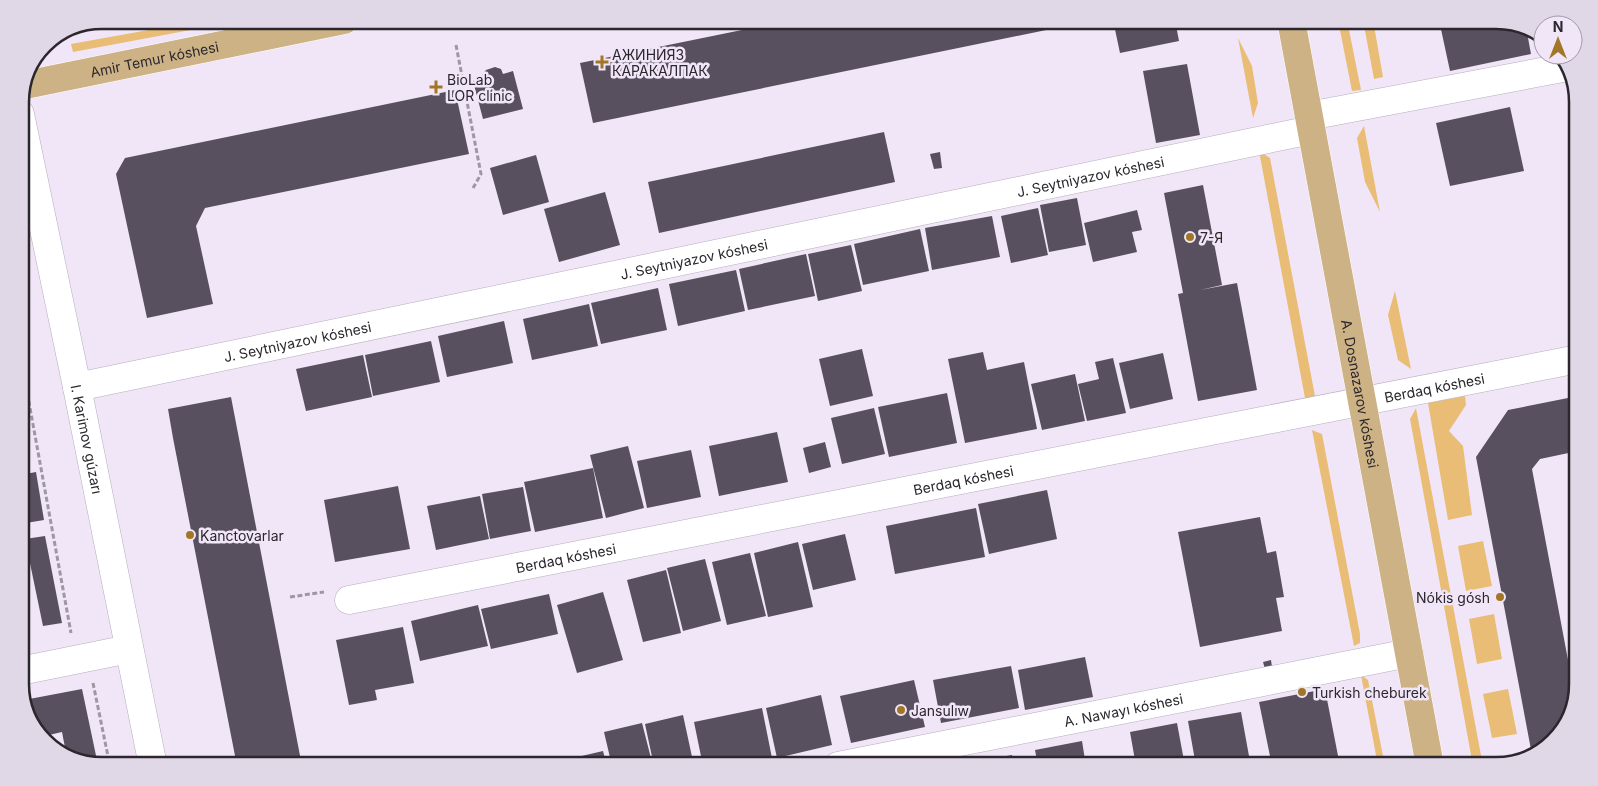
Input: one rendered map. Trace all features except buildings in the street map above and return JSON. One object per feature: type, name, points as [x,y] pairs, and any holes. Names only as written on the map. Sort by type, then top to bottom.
[{"type":"main road","name":"Amir Temur kóshesi","points":[[31,84],[300,29]]},
{"type":"main road","name":"A. Dosnazarov kóshesi","points":[[1293,29],[1428,757]]},
{"type":"street","name":"J. Seytniyazov kóshesi","points":[[78,387],[1562,69]]},
{"type":"street","name":"I. Karimov gúzarı","points":[[29,156],[78,387],[151,757]]},
{"type":"street","name":"Berdaq kóshesi","points":[[349,600],[1569,361]]},
{"type":"street","points":[[29,668],[129,648]]},
{"type":"street","name":"A. Nawayı kóshesi","points":[[883,757],[1409,653]]},
{"type":"path","points":[[456,45],[481,174],[473,188]]},
{"type":"path","points":[[29,402],[76,659],[93,680],[108,757]]},
{"type":"path","points":[[290,596],[334,591],[349,600]]},
{"type":"shaded area","points":[[154,29],[196,29],[73,52],[71,44]]},
{"type":"shaded area","points":[[1340,29],[1349,29],[1361,90],[1352,91]]},
{"type":"shaded area","points":[[1365,29],[1375,29],[1383,77],[1374,79]]},
{"type":"shaded area","points":[[1238,38],[1252,66],[1258,103],[1253,118]]},
{"type":"shaded area","points":[[1364,126],[1380,212],[1365,182],[1357,138]]},
{"type":"shaded area","points":[[1259,151],[1270,158],[1315,396],[1305,398]]},
{"type":"shaded area","points":[[1395,291],[1411,369],[1398,360],[1388,315]]},
{"type":"shaded area","points":[[1465,396],[1466,405],[1449,431],[1463,446],[1472,515],[1448,520],[1428,403]]},
{"type":"shaded area","points":[[1416,408],[1481,757],[1471,757],[1410,419]]},
{"type":"shaded area","points":[[1312,430],[1322,434],[1360,634],[1360,643],[1354,646]]},
{"type":"shaded area","points":[[1483,541],[1492,586],[1466,591],[1458,546]]},
{"type":"shaded area","points":[[1494,614],[1502,659],[1477,664],[1469,619]]},
{"type":"shaded area","points":[[1361,675],[1368,680],[1383,757],[1376,757]]},
{"type":"shaded area","points":[[1508,689],[1517,734],[1492,738],[1483,694]]},
{"type":"place","name":"АЖИНИЯЗ КАРАКАЛПАК","points":[[602,62]]},
{"type":"place","name":"BioLab LOR clinic","points":[[436,87]]},
{"type":"place","name":"7-Я","points":[[1190,237]]},
{"type":"place","name":"Kanctovarlar","points":[[190,535]]},
{"type":"place","name":"Nókis gósh","points":[[1500,597]]},
{"type":"place","name":"Turkish cheburek","points":[[1302,692]]},
{"type":"place","name":"Jansulıw","points":[[901,710]]}]
